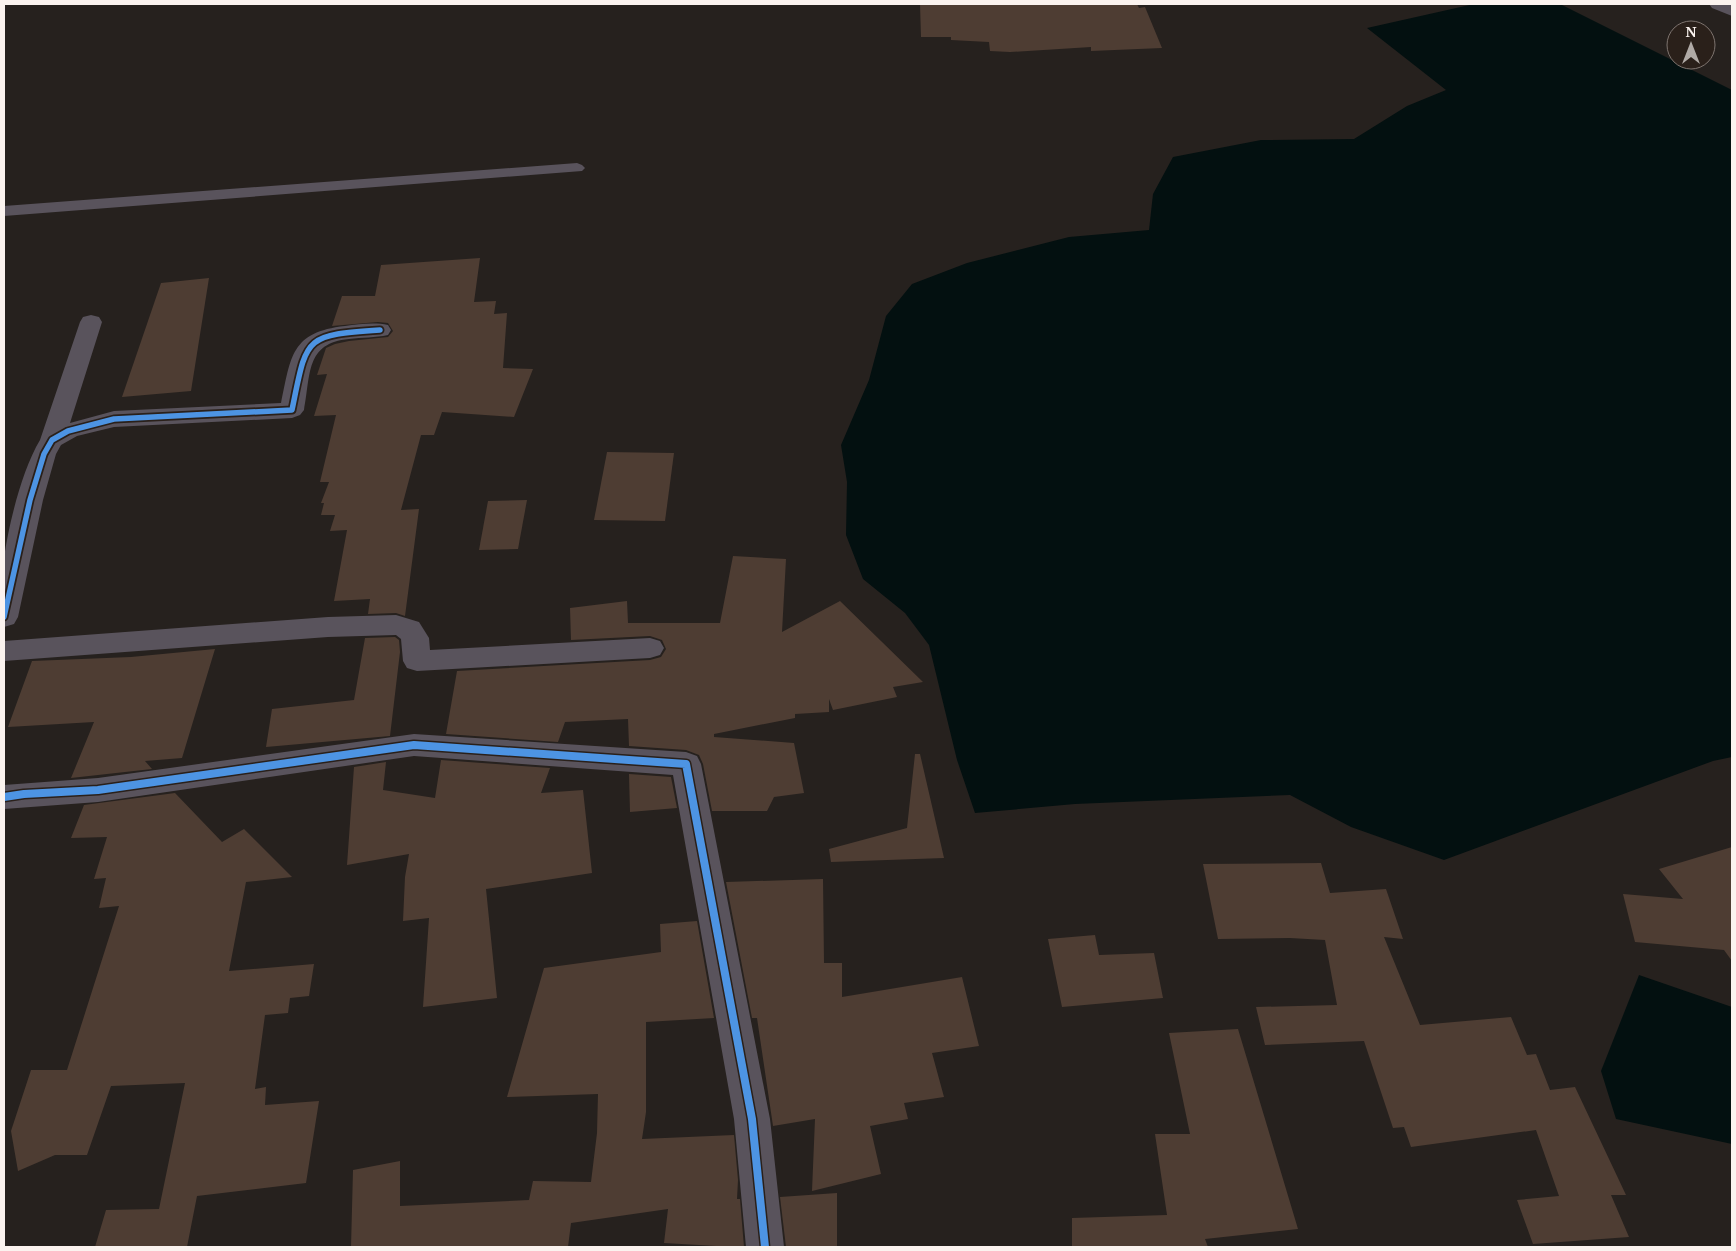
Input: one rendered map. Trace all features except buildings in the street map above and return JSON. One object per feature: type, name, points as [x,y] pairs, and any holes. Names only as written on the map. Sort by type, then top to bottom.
[{"type":"street","points":[[1718,4],[1732,11]]},
{"type":"street","points":[[4,617],[30,500],[44,454],[52,440],[92,322]]},
{"type":"street","points":[[52,440],[68,431],[114,419],[292,410],[305,351],[321,337],[339,333],[380,330]]},
{"type":"street","points":[[4,651],[328,627],[396,625],[408,629],[415,638],[417,661],[650,648]]},
{"type":"street","points":[[4,797],[108,789],[414,744],[686,764],[752,1119],[765,1247]]},
{"type":"lane","points":[[4,211],[577,168]]},
{"type":"shaded area","points":[[1474,4],[1560,4],[1666,57],[1666,70],[1692,70],[1732,90],[1732,757],[1713,761],[1444,860],[1351,827],[1290,795],[1075,804],[975,813],[957,760],[929,645],[905,613],[863,579],[846,535],[847,482],[841,445],[869,380],[886,316],[912,284],[967,263],[1069,237],[1149,230],[1153,194],[1173,157],[1261,140],[1354,139],[1407,106],[1446,90],[1367,28]]},
{"type":"shaded area","points":[[1639,975],[1732,1007],[1732,1144],[1616,1119],[1601,1071]]},
{"type":"cycle path","points":[[4,617],[30,500],[44,454],[52,440],[68,431],[114,419],[292,410],[301,367],[305,353],[310,345],[338,333],[380,330]]},
{"type":"cycle path","points":[[4,797],[24,794],[98,790],[414,745],[686,764],[752,1119],[765,1247]]}]
